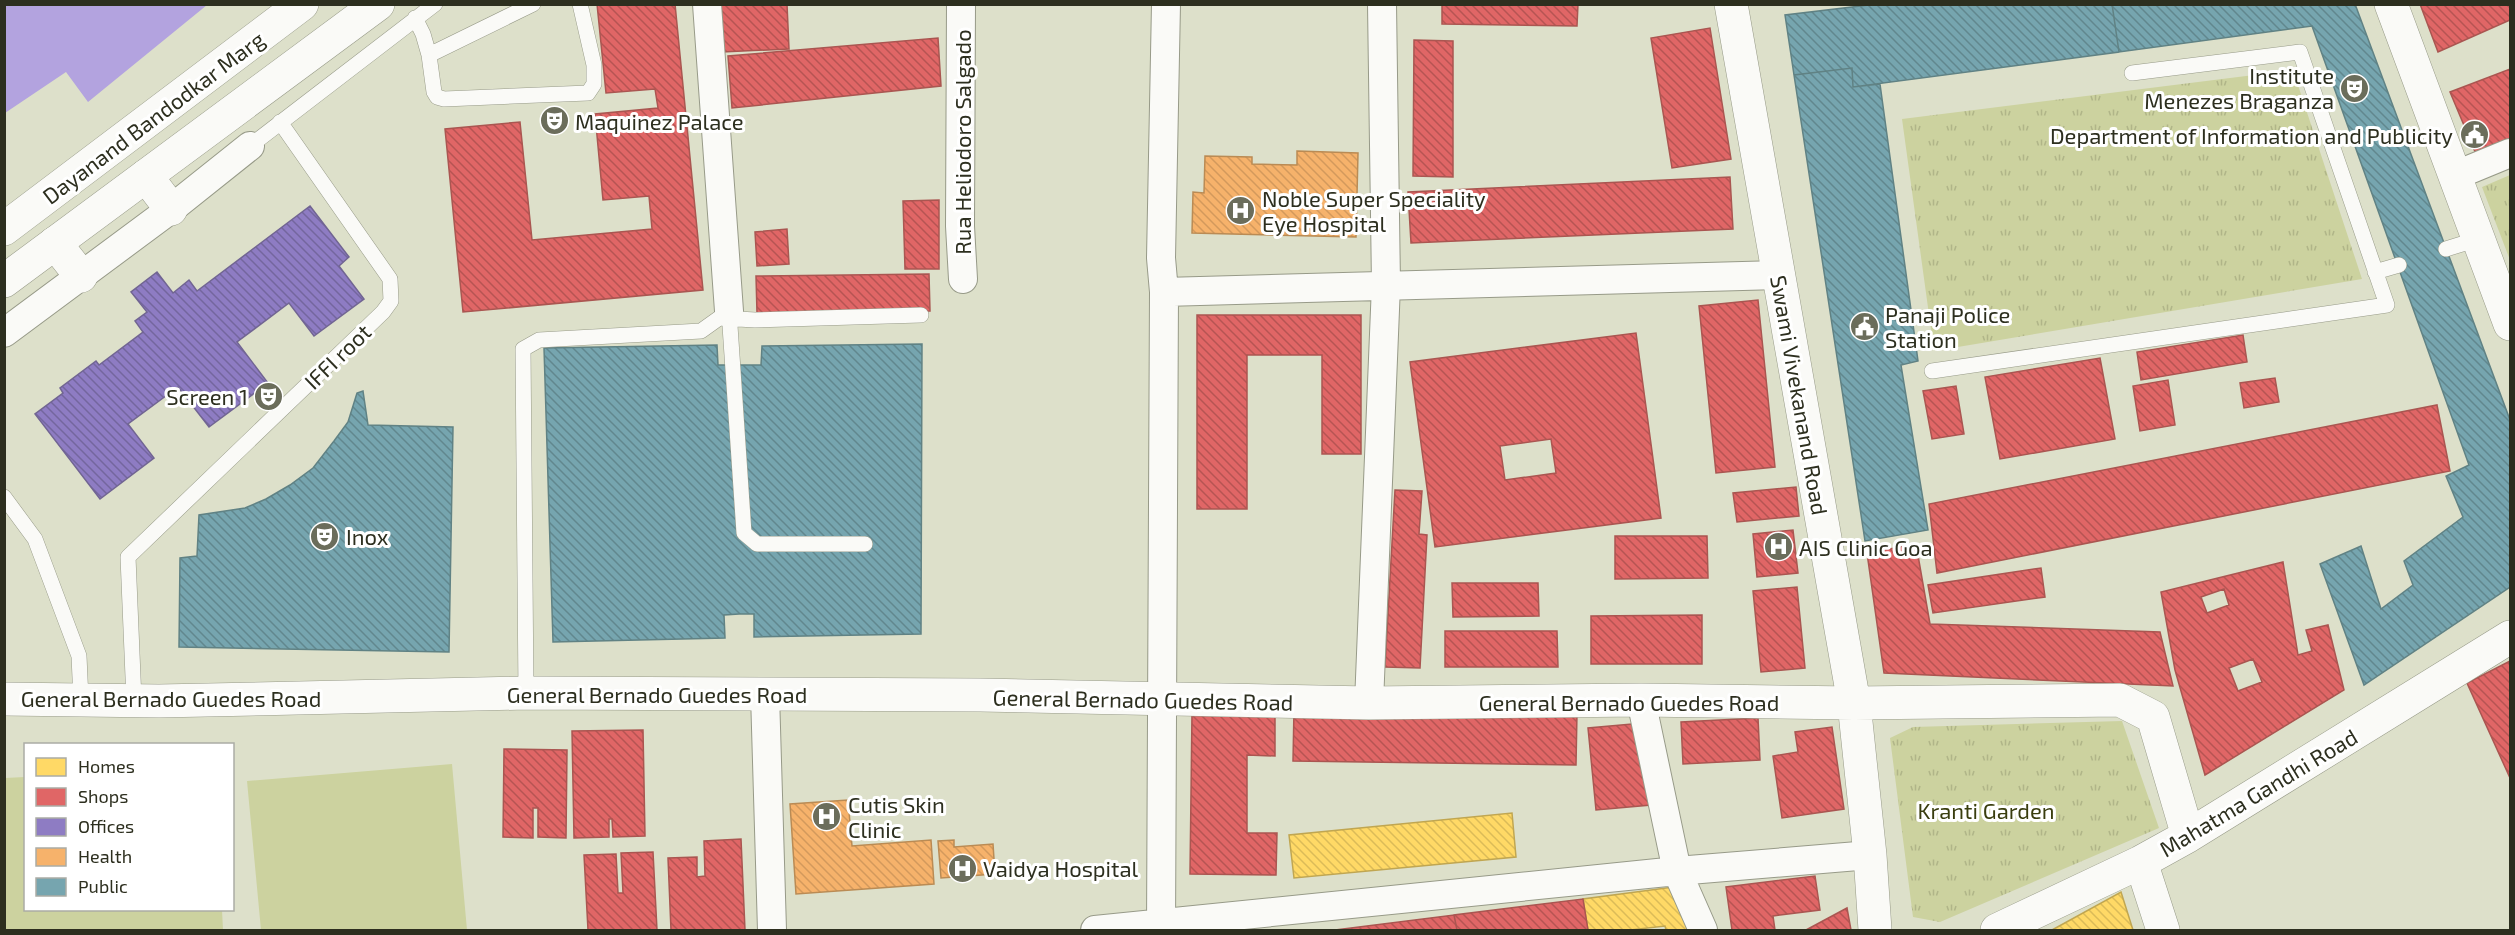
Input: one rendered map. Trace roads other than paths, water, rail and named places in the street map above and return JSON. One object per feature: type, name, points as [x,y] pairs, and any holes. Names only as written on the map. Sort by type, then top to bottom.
[{"type":"street","name":"Dayanand Bandodkar Marg","points":[[4,229],[302,4]]},
{"type":"street","points":[[4,281],[378,4]]},
{"type":"street","points":[[707,4],[724,315]]},
{"type":"street","name":"Rua Heliodoro Salgado","points":[[961,4],[960,226],[963,279]]},
{"type":"street","points":[[1161,928],[1164,292],[1161,258],[1166,4]]},
{"type":"street","points":[[1369,704],[1386,285],[1382,4]]},
{"type":"street","name":"Swami Vivekanand Road","points":[[1731,4],[1854,703],[1870,855],[1875,930]]},
{"type":"street","points":[[2391,4],[2511,324]]},
{"type":"street","points":[[4,333],[171,209],[250,146]]},
{"type":"street","points":[[2454,176],[2511,153]]},
{"type":"street","points":[[146,176],[171,209]]},
{"type":"street","points":[[55,243],[81,276]]},
{"type":"street","points":[[1164,292],[1779,275]]},
{"type":"street","name":"Mahatma Gandhi Road","points":[[1997,930],[2141,862],[2188,837],[2511,637]]},
{"type":"street","name":"General Bernado Guedes Road","points":[[4,699],[134,701],[525,693],[1163,699],[1369,704],[1641,700],[1854,703],[2120,700],[2153,717],[2188,837]]},
{"type":"street","points":[[765,694],[772,930]]},
{"type":"street","points":[[1641,700],[1677,871],[1703,930]]},
{"type":"street","points":[[1095,930],[1161,928],[1677,871],[1870,855]]},
{"type":"street","points":[[2141,862],[2163,930]]},
{"type":"lane","points":[[250,146],[435,4]]},
{"type":"lane","points":[[429,55],[533,4]]},
{"type":"lane","points":[[415,18],[423,34],[429,55],[434,92],[444,99],[588,93],[594,84],[594,65],[580,4]]},
{"type":"lane","points":[[1932,371],[2387,304],[2300,52],[2132,74]]},
{"type":"lane","name":"IFFI root","points":[[134,701],[128,557],[383,312],[391,301],[390,279],[280,122]]},
{"type":"lane","points":[[2446,249],[2478,239]]},
{"type":"lane","points":[[2375,272],[2399,265]]},
{"type":"lane","points":[[724,315],[744,533],[757,544],[865,544]]},
{"type":"lane","points":[[525,693],[523,349],[539,340],[701,332],[724,315],[755,320],[921,315]]},
{"type":"lane","points":[[4,496],[35,539],[79,656],[81,700]]},
{"type":"place","name":"Institute Menezes Braganza","points":[[2355,88]]},
{"type":"place","name":"Maquinez Palace","points":[[554,121]]},
{"type":"place","name":"Department of Information and Publicity","points":[[2474,135]]},
{"type":"place","name":"Noble Super Speciality Eye Hospital","points":[[1241,211]]},
{"type":"place","name":"Panaji Police Station","points":[[1864,327]]},
{"type":"place","name":"Screen 1","points":[[269,396]]},
{"type":"place","name":"Inox","points":[[325,536]]},
{"type":"place","name":"AIS Clinic Goa","points":[[1778,547]]},
{"type":"place","name":"Cutis Skin Clinic","points":[[827,817]]},
{"type":"place","name":"Vaidya Hospital","points":[[962,868]]},
{"type":"park label","name":"Kranti Garden","points":[[1986,810]]}]
